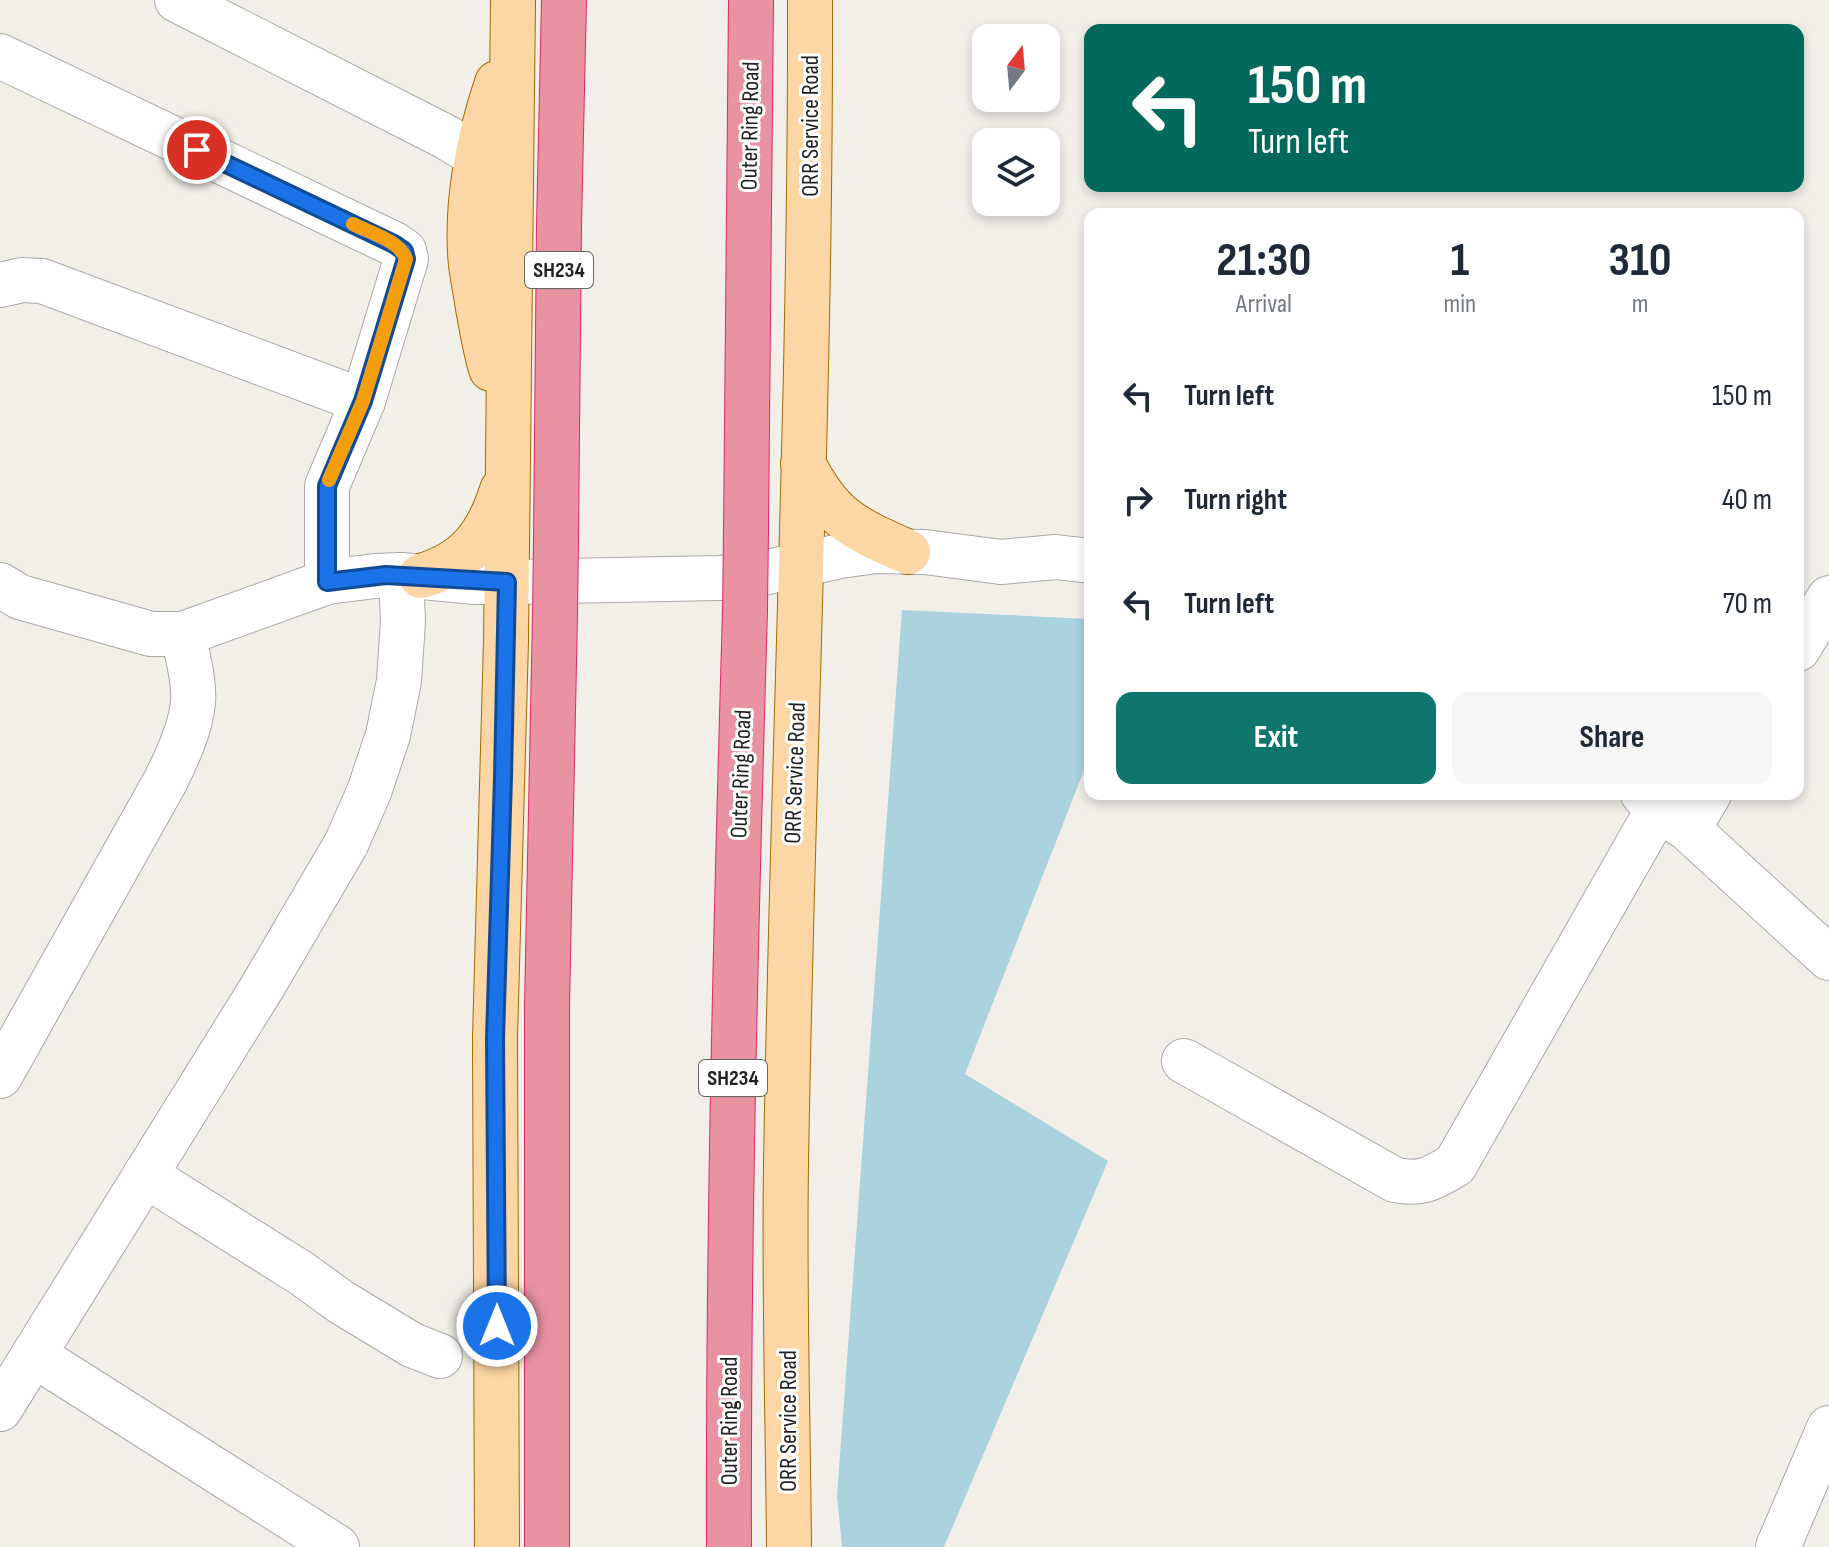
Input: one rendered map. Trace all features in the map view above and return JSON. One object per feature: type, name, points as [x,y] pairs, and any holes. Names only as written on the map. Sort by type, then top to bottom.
[{"type":"highway","name":"SH234","points":[[547,1547],[547,1022],[564,0]]},
{"type":"highway","name":"Outer Ring Road","points":[[729,1547],[733,1008],[745,610],[751,0]]},
{"type":"main road","name":"ORR Service Road","points":[[789,1547],[786,1172],[810,174],[810,0]]},
{"type":"main road","points":[[507,11],[477,156],[471,265],[485,349],[508,420]]},
{"type":"main road","points":[[497,1547],[495,1038],[507,582],[507,11]]},
{"type":"main road","points":[[803,463],[816,489],[835,511],[855,527],[908,552]]},
{"type":"main road","points":[[411,576],[443,570],[477,542],[499,501],[507,472]]},
{"type":"street","points":[[177,0],[446,137],[477,156]]},
{"type":"street","points":[[0,56],[404,251],[406,259],[363,401],[327,486],[327,582]]},
{"type":"street","points":[[0,285],[22,280],[42,281],[363,401]]},
{"type":"street","points":[[0,585],[20,597],[151,634],[183,634],[327,582],[375,576],[476,582],[720,578],[754,575],[840,556],[908,552],[1001,562],[1056,557],[1084,560]]},
{"type":"street","points":[[0,1409],[269,976],[346,844],[369,792],[388,735],[399,681],[403,621],[411,576]]},
{"type":"street","points":[[1804,639],[1829,598]]},
{"type":"street","points":[[0,1076],[166,780],[185,740],[193,701],[183,634]]},
{"type":"street","points":[[1184,1061],[1395,1180],[1414,1183],[1432,1178],[1455,1165],[1675,806],[1829,958]]},
{"type":"street","points":[[145,1175],[365,1317],[412,1345],[440,1356]]},
{"type":"street","points":[[34,1355],[337,1547]]},
{"type":"street","points":[[1778,1547],[1829,1428]]},
{"type":"water","points":[[902,610],[1084,619],[1084,770],[965,1074],[1108,1161],[944,1547],[842,1547],[837,1496]]},
{"type":"slow traffic","points":[[329,480],[363,401],[406,259],[404,251],[394,244],[353,224]]},
{"type":"route","points":[[197,150],[404,251],[406,259],[363,401],[327,486],[327,582],[386,575],[507,582],[495,1038],[497,1326]]}]
